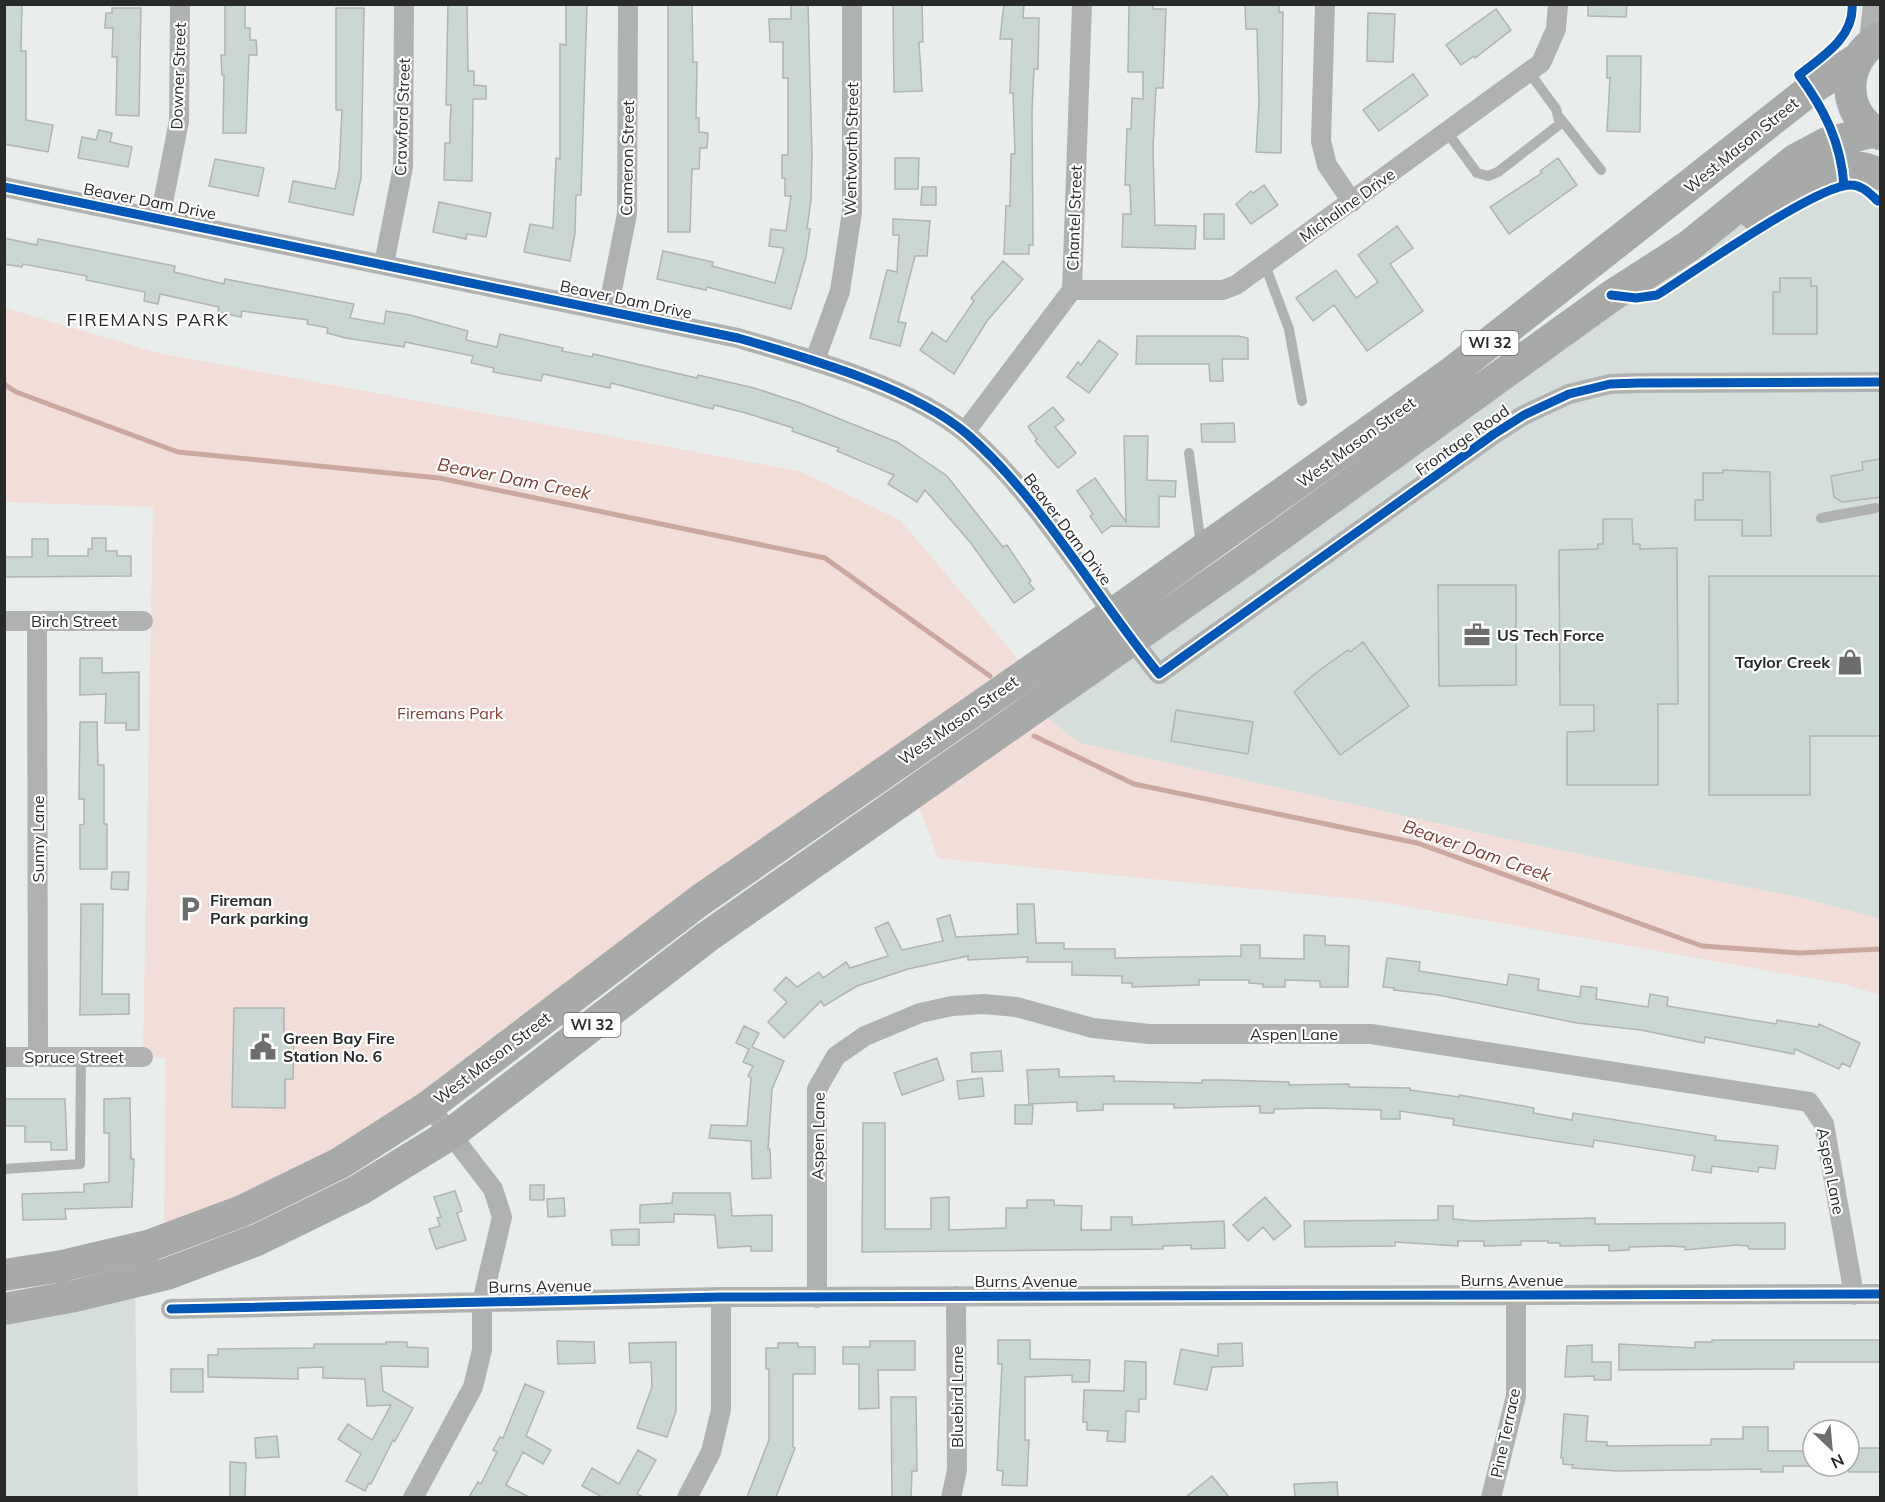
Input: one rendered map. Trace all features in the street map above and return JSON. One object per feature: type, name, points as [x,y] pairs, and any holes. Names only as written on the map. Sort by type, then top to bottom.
[{"type":"main road","points":[[1870,46],[1851,72],[1851,100],[1857,113],[1879,134]]},
{"type":"main road","name":"West Mason Street","points":[[4,1275],[62,1266],[151,1245],[242,1211],[340,1163],[429,1106],[699,901],[1202,552],[1451,373],[1810,90],[1870,46]]},
{"type":"main road","name":"West Mason Street","points":[[4,1309],[75,1296],[167,1274],[257,1240],[358,1190],[452,1133],[707,937],[1131,640],[1610,297],[1689,246],[1795,160],[1827,143],[1879,134]]},
{"type":"main road","points":[[1689,246],[1737,226],[1780,197],[1832,172],[1861,168],[1881,174]]},
{"type":"street","name":"Downer Street","points":[[160,218],[179,121],[180,4]]},
{"type":"street","name":"Crawford Street","points":[[384,264],[403,167],[404,4]]},
{"type":"street","name":"Cameron Street","points":[[608,310],[628,203],[628,4]]},
{"type":"street","name":"Wentworth Street","points":[[814,360],[840,291],[852,212],[852,4]]},
{"type":"street","name":"Chantel Street","points":[[965,432],[1072,290],[1082,4]]},
{"type":"street","points":[[1325,4],[1321,141],[1327,165],[1352,202]]},
{"type":"street","name":"Michaline Drive","points":[[1072,290],[1223,290],[1236,285],[1541,63],[1552,38],[1558,4]]},
{"type":"street","points":[[1870,46],[1876,4]]},
{"type":"street","name":"Beaver Dam Drive","points":[[4,187],[738,338],[814,360],[874,383],[930,409],[965,432],[1009,474],[1131,640]]},
{"type":"street","name":"Frontage Road","points":[[1131,640],[1159,674],[1494,434],[1569,393],[1610,384],[1881,382]]},
{"type":"street","name":"Birch Street","points":[[4,621],[143,621]]},
{"type":"street","name":"Sunny Lane","points":[[37,621],[38,1057]]},
{"type":"street","name":"Aspen Lane","points":[[817,1298],[817,1089],[836,1056],[881,1028],[920,1013],[951,1006],[984,1004],[1043,1012],[1093,1028],[1149,1034],[1371,1034],[1809,1102],[1824,1124],[1854,1294]]},
{"type":"street","name":"Spruce Street","points":[[4,1058],[143,1057]]},
{"type":"street","points":[[413,1497],[473,1387],[482,1350],[482,1302],[502,1217],[499,1202],[452,1133],[429,1106]]},
{"type":"street","name":"Burns Avenue","points":[[171,1309],[721,1297],[1881,1294]]},
{"type":"street","name":"Pine Terrace","points":[[1491,1497],[1516,1396],[1515,1295]]},
{"type":"street","name":"Bluebird Lane","points":[[951,1497],[957,1470],[956,1296]]},
{"type":"street","points":[[687,1497],[711,1452],[721,1410],[721,1297]]},
{"type":"lane","points":[[1529,72],[1560,118],[1601,170]]},
{"type":"lane","points":[[1447,132],[1477,173],[1488,176],[1557,128],[1560,118]]},
{"type":"lane","points":[[1265,265],[1289,329],[1302,401]]},
{"type":"lane","points":[[1189,453],[1202,552]]},
{"type":"lane","points":[[1821,518],[1876,508]]},
{"type":"lane","points":[[4,1169],[80,1164],[81,1057]]},
{"type":"shaded area","points":[[1880,174],[1880,919],[1802,898],[1525,843],[1079,743],[1035,708],[1780,197]]},
{"type":"shaded area","points":[[135,1282],[138,1497],[5,1498],[5,1309]]},
{"type":"green space","name":"Firemans Park","points":[[5,308],[158,353],[799,471],[900,520],[1028,671],[429,1106],[164,1240],[166,1058],[143,1057],[153,507],[5,502]]},
{"type":"green space","points":[[1035,708],[1079,743],[1525,843],[1802,898],[1880,919],[1880,995],[1844,984],[1376,901],[938,858],[914,793]]},
{"type":"building","points":[[4,4],[22,4],[21,51],[26,51],[26,120],[53,125],[48,152],[4,144]]},
{"type":"building","points":[[225,4],[245,4],[245,28],[250,28],[250,40],[256,40],[257,55],[249,55],[246,133],[223,133],[224,75],[222,75],[221,55],[225,55]]},
{"type":"building","points":[[448,4],[467,4],[468,71],[474,71],[474,85],[486,86],[486,99],[473,99],[472,181],[444,180],[445,143],[450,143],[451,105],[446,105]]},
{"type":"building","points":[[566,4],[587,4],[581,195],[576,195],[575,233],[570,261],[524,252],[530,224],[553,228],[556,158],[560,159],[560,44],[566,45]]},
{"type":"building","points":[[668,4],[692,4],[693,62],[697,62],[696,118],[699,118],[699,132],[708,133],[707,148],[700,148],[699,169],[692,169],[690,232],[668,232]]},
{"type":"building","points":[[791,4],[808,4],[812,154],[811,200],[807,228],[810,229],[806,257],[791,309],[707,287],[706,290],[657,279],[663,251],[713,262],[712,266],[775,283],[784,248],[769,246],[771,229],[786,231],[791,196],[785,196],[785,178],[782,178],[782,155],[788,155],[788,78],[783,78],[783,42],[770,42],[769,19],[791,19]]},
{"type":"building","points":[[893,4],[922,4],[923,42],[919,42],[922,91],[894,92]]},
{"type":"building","points":[[1004,4],[1024,4],[1023,18],[1039,18],[1038,69],[1034,69],[1032,110],[1033,245],[1029,245],[1029,254],[1004,254],[1006,206],[1010,206],[1011,154],[1015,154],[1013,93],[1010,93],[1012,39],[1000,39]]},
{"type":"building","points":[[1129,4],[1153,4],[1153,9],[1166,9],[1163,88],[1156,88],[1153,148],[1155,225],[1196,226],[1195,249],[1122,247],[1123,214],[1131,214],[1130,185],[1125,185],[1127,129],[1131,129],[1132,98],[1143,99],[1143,72],[1128,72]]},
{"type":"building","points":[[1245,4],[1279,4],[1279,12],[1283,12],[1281,153],[1256,152],[1259,103],[1257,29],[1246,29]]},
{"type":"building","points":[[1588,4],[1627,4],[1626,17],[1588,16]]},
{"type":"building","points":[[112,8],[141,8],[139,116],[116,115],[117,57],[112,57],[113,28],[105,28],[106,13],[112,13]]},
{"type":"building","points":[[336,8],[364,8],[361,178],[353,215],[289,202],[293,181],[335,189],[339,171],[342,110],[336,110]]},
{"type":"building","points":[[1496,9],[1511,30],[1475,58],[1474,56],[1461,65],[1446,45]]},
{"type":"building","points":[[1368,13],[1395,14],[1393,62],[1367,61]]},
{"type":"building","points":[[1607,56],[1641,56],[1640,132],[1607,131],[1610,78],[1607,78]]},
{"type":"building","points":[[1413,74],[1428,95],[1379,131],[1363,110]]},
{"type":"building","points":[[99,130],[112,133],[110,142],[132,147],[128,167],[78,158],[82,137],[96,140]]},
{"type":"building","points":[[895,158],[919,158],[918,189],[895,189]]},
{"type":"building","points":[[1558,158],[1577,185],[1509,234],[1490,207],[1542,173],[1540,171]]},
{"type":"building","points":[[215,159],[264,168],[258,196],[209,186]]},
{"type":"building","points":[[1264,185],[1278,205],[1251,224],[1236,204],[1251,191],[1253,193]]},
{"type":"building","points":[[922,187],[936,187],[936,205],[921,205]]},
{"type":"building","points":[[439,202],[491,213],[486,237],[467,234],[466,239],[433,232]]},
{"type":"building","points":[[1204,214],[1224,214],[1224,239],[1204,239]]},
{"type":"building","points":[[893,219],[930,221],[927,256],[915,256],[898,322],[906,323],[900,346],[870,338],[887,270],[897,272],[899,235],[893,235]]},
{"type":"building","points":[[1397,226],[1413,248],[1390,264],[1423,311],[1367,351],[1334,305],[1313,321],[1296,298],[1336,270],[1356,298],[1378,282],[1358,255]]},
{"type":"building","points":[[4,238],[37,245],[38,239],[175,266],[174,272],[224,284],[225,279],[354,304],[350,318],[384,324],[386,311],[410,315],[468,331],[466,340],[497,347],[500,334],[563,348],[562,351],[592,357],[593,354],[697,378],[698,375],[754,388],[800,403],[897,442],[947,476],[1003,547],[1007,545],[1034,589],[1014,603],[970,542],[925,490],[917,502],[888,484],[894,475],[837,451],[839,448],[792,431],[793,428],[714,405],[713,409],[611,383],[610,388],[543,374],[541,381],[493,372],[494,368],[471,363],[473,356],[405,342],[404,347],[346,338],[327,333],[328,328],[307,324],[308,320],[242,311],[241,317],[218,312],[219,307],[160,294],[158,304],[144,301],[145,292],[86,280],[87,276],[23,264],[22,267],[4,264]]},
{"type":"building","points":[[1003,261],[1023,279],[987,321],[954,374],[920,350],[932,332],[946,342],[974,301],[971,298]]},
{"type":"building","points":[[1780,278],[1811,278],[1811,286],[1817,286],[1817,334],[1773,334],[1773,292],[1780,292]]},
{"type":"building","points":[[1137,336],[1238,336],[1248,338],[1248,359],[1222,359],[1223,381],[1210,381],[1209,364],[1136,364]]},
{"type":"building","points":[[1099,340],[1118,354],[1089,393],[1067,377],[1078,362],[1081,365]]},
{"type":"building","points":[[1053,407],[1064,420],[1055,427],[1076,453],[1058,468],[1035,441],[1037,439],[1028,427]]},
{"type":"building","points":[[1234,423],[1235,442],[1202,442],[1201,424]]},
{"type":"building","points":[[1124,436],[1148,436],[1147,480],[1176,481],[1175,497],[1159,496],[1159,527],[1111,526],[1102,533],[1090,516],[1093,514],[1077,491],[1095,478],[1126,522]]},
{"type":"building","points":[[1881,459],[1881,497],[1842,502],[1834,497],[1831,476],[1863,470],[1862,462]]},
{"type":"building","points":[[1723,470],[1770,472],[1771,536],[1742,536],[1742,520],[1695,520],[1695,500],[1703,500],[1703,473],[1723,473]]},
{"type":"building","points":[[1603,519],[1632,519],[1633,544],[1640,544],[1640,549],[1677,548],[1678,704],[1658,704],[1658,785],[1567,785],[1567,732],[1594,731],[1594,705],[1560,705],[1559,550],[1598,549],[1598,544],[1603,544]]},
{"type":"building","points":[[92,538],[106,538],[106,551],[117,551],[117,556],[131,556],[131,576],[4,577],[4,557],[32,557],[32,539],[48,539],[48,556],[88,556],[88,549],[92,549]]},
{"type":"building","points":[[1709,576],[1881,576],[1881,736],[1810,736],[1810,795],[1709,795]]},
{"type":"building","name":"US Tech Force","points":[[1438,585],[1516,585],[1516,685],[1439,686]]},
{"type":"building","points":[[1363,642],[1409,706],[1340,755],[1294,692],[1317,672]]},
{"type":"building","points":[[80,658],[102,658],[102,673],[139,672],[139,730],[126,730],[126,723],[105,723],[106,694],[80,695]]},
{"type":"building","points":[[1176,710],[1253,722],[1248,754],[1171,741]]},
{"type":"building","points":[[80,722],[97,722],[98,765],[104,765],[107,869],[80,869],[80,825],[84,824],[84,799],[79,799]]},
{"type":"building","points":[[112,872],[129,872],[128,890],[111,889]]},
{"type":"building","points":[[81,904],[103,904],[102,994],[129,994],[129,1014],[80,1015]]},
{"type":"building","points":[[1017,904],[1034,904],[1036,943],[1064,943],[1064,949],[1115,949],[1115,958],[1241,956],[1241,945],[1260,945],[1260,958],[1304,959],[1304,935],[1325,936],[1325,945],[1349,946],[1348,987],[1320,987],[1320,981],[1285,980],[1285,987],[1263,987],[1263,984],[1249,983],[1249,980],[1199,980],[1199,985],[1132,987],[1132,983],[1122,983],[1122,976],[1072,975],[1072,962],[1027,962],[1028,957],[968,960],[968,956],[908,969],[857,986],[824,1006],[821,1001],[784,1038],[768,1022],[787,1002],[774,990],[786,977],[797,987],[819,972],[823,978],[846,962],[850,968],[888,956],[875,928],[888,922],[902,950],[943,941],[937,919],[950,915],[956,937],[1018,934]]},
{"type":"building","points":[[1387,958],[1420,962],[1419,971],[1507,985],[1509,974],[1539,979],[1538,990],[1580,997],[1581,986],[1597,988],[1596,999],[1648,1007],[1650,994],[1668,997],[1667,1006],[1776,1024],[1777,1020],[1818,1027],[1819,1024],[1860,1043],[1850,1067],[1842,1063],[1839,1069],[1795,1049],[1794,1054],[1705,1037],[1704,1043],[1641,1030],[1577,1023],[1438,995],[1383,987]]},
{"type":"building","name":"Green Bay Fire Station No. 6","points":[[234,1008],[284,1008],[284,1035],[294,1035],[293,1079],[285,1079],[285,1108],[232,1107]]},
{"type":"building","points":[[744,1026],[759,1033],[752,1047],[784,1061],[772,1089],[768,1149],[770,1149],[771,1178],[752,1179],[751,1141],[709,1138],[711,1125],[747,1126],[751,1078],[748,1076],[753,1066],[743,1062],[749,1049],[736,1043]]},
{"type":"building","points":[[1001,1051],[1003,1071],[972,1072],[971,1053]]},
{"type":"building","points":[[937,1058],[944,1080],[902,1095],[894,1073]]},
{"type":"building","points":[[1059,1069],[1059,1077],[1114,1076],[1114,1081],[1202,1083],[1202,1080],[1225,1080],[1289,1082],[1289,1085],[1349,1084],[1349,1087],[1410,1088],[1410,1090],[1459,1097],[1459,1095],[1534,1108],[1533,1113],[1572,1120],[1573,1113],[1716,1136],[1715,1140],[1778,1146],[1775,1169],[1759,1167],[1758,1172],[1712,1166],[1711,1173],[1692,1170],[1695,1156],[1594,1140],[1593,1147],[1453,1125],[1454,1119],[1400,1111],[1400,1119],[1381,1119],[1381,1110],[1274,1109],[1274,1113],[1260,1113],[1260,1106],[1174,1108],[1174,1104],[1103,1104],[1103,1110],[1077,1111],[1077,1102],[1029,1104],[1027,1070]]},
{"type":"building","points":[[982,1078],[984,1096],[959,1099],[957,1081]]},
{"type":"building","points":[[130,1098],[131,1159],[134,1159],[132,1207],[65,1209],[66,1219],[23,1220],[22,1194],[84,1192],[84,1184],[109,1182],[109,1133],[104,1133],[104,1099]]},
{"type":"building","points":[[4,1099],[65,1099],[67,1150],[51,1150],[51,1142],[25,1142],[25,1126],[4,1126]]},
{"type":"building","points":[[1015,1105],[1033,1105],[1032,1124],[1015,1124]]},
{"type":"building","points":[[863,1123],[885,1123],[885,1229],[931,1229],[931,1198],[949,1197],[949,1230],[1006,1228],[1006,1208],[1027,1208],[1027,1200],[1054,1200],[1054,1205],[1082,1206],[1081,1230],[1111,1230],[1111,1217],[1132,1217],[1132,1225],[1224,1221],[1225,1248],[1191,1249],[1191,1245],[1163,1246],[1163,1249],[862,1252]]},
{"type":"building","points":[[530,1185],[544,1185],[544,1200],[530,1200]]},
{"type":"building","points":[[455,1191],[462,1211],[457,1213],[466,1240],[436,1249],[429,1229],[440,1226],[437,1218],[441,1217],[434,1197]]},
{"type":"building","points":[[673,1193],[730,1193],[732,1216],[772,1215],[772,1251],[751,1251],[751,1246],[718,1248],[715,1215],[674,1214],[674,1222],[640,1223],[640,1205],[672,1203]]},
{"type":"building","points":[[1265,1197],[1291,1226],[1274,1240],[1263,1227],[1248,1241],[1233,1225]]},
{"type":"building","points":[[564,1198],[565,1216],[548,1217],[547,1199]]},
{"type":"building","points":[[1438,1206],[1453,1206],[1453,1219],[1474,1221],[1595,1218],[1595,1224],[1785,1223],[1785,1249],[1749,1249],[1748,1246],[1737,1245],[1685,1250],[1685,1247],[1670,1246],[1629,1247],[1629,1250],[1609,1251],[1609,1245],[1560,1246],[1560,1243],[1548,1243],[1548,1241],[1521,1241],[1521,1245],[1484,1246],[1484,1241],[1458,1241],[1458,1246],[1395,1242],[1395,1246],[1305,1247],[1304,1221],[1438,1220]]},
{"type":"building","points":[[639,1229],[639,1245],[612,1245],[611,1230]]},
{"type":"building","points":[[998,1340],[1030,1340],[1030,1359],[1090,1360],[1089,1382],[1072,1382],[1072,1375],[1025,1377],[1025,1440],[1029,1440],[1027,1486],[1002,1485],[1003,1471],[997,1470],[1002,1364],[998,1364]]},
{"type":"building","points":[[1712,1340],[1881,1340],[1881,1362],[1794,1362],[1794,1369],[1619,1370],[1619,1344],[1695,1348],[1695,1342],[1712,1342]]},
{"type":"building","points":[[557,1341],[594,1342],[595,1363],[558,1364]]},
{"type":"building","points":[[870,1341],[915,1341],[915,1370],[878,1370],[879,1408],[859,1409],[859,1364],[843,1364],[843,1347],[870,1347]]},
{"type":"building","points":[[386,1342],[407,1342],[407,1347],[428,1348],[428,1367],[381,1366],[383,1391],[413,1408],[365,1491],[346,1481],[361,1454],[338,1439],[348,1424],[372,1440],[391,1405],[367,1406],[365,1379],[323,1378],[323,1367],[298,1368],[298,1379],[208,1377],[208,1355],[218,1355],[218,1349],[314,1348],[314,1344],[386,1344]]},
{"type":"building","points":[[676,1342],[676,1411],[667,1437],[637,1428],[652,1387],[651,1362],[630,1363],[629,1343]]},
{"type":"building","points":[[778,1343],[798,1343],[798,1347],[815,1347],[815,1374],[793,1374],[793,1447],[795,1448],[776,1497],[747,1497],[769,1440],[769,1369],[766,1369],[766,1348],[778,1348]]},
{"type":"building","points":[[1242,1343],[1243,1366],[1212,1367],[1207,1390],[1174,1384],[1181,1349],[1218,1356],[1218,1344]]},
{"type":"building","points":[[1592,1345],[1592,1362],[1611,1362],[1611,1380],[1594,1380],[1594,1376],[1565,1377],[1567,1346]]},
{"type":"building","points":[[1125,1361],[1146,1362],[1146,1399],[1139,1399],[1139,1412],[1126,1411],[1125,1442],[1107,1441],[1108,1431],[1087,1430],[1087,1422],[1083,1422],[1084,1390],[1124,1391]]},
{"type":"building","points":[[171,1369],[203,1369],[203,1392],[171,1392]]},
{"type":"building","points":[[525,1384],[544,1392],[526,1436],[551,1450],[543,1464],[523,1452],[506,1485],[529,1497],[469,1497],[478,1482],[481,1484],[497,1452],[493,1450],[500,1437],[503,1438]]},
{"type":"building","points":[[891,1397],[916,1397],[917,1471],[912,1471],[911,1497],[892,1497]]},
{"type":"building","points":[[1564,1414],[1588,1416],[1586,1441],[1607,1442],[1607,1446],[1711,1445],[1711,1439],[1743,1439],[1743,1427],[1768,1427],[1768,1451],[1801,1451],[1801,1466],[1783,1466],[1783,1472],[1761,1472],[1761,1469],[1616,1471],[1572,1468],[1573,1465],[1563,1464],[1563,1458],[1561,1458]]},
{"type":"building","points":[[277,1436],[279,1457],[256,1458],[255,1438]]},
{"type":"building","points":[[1861,1448],[1881,1448],[1881,1472],[1861,1472]]},
{"type":"building","points":[[638,1450],[656,1460],[637,1494],[644,1497],[602,1497],[582,1486],[592,1468],[619,1484]]},
{"type":"building","points":[[230,1462],[246,1463],[245,1497],[230,1497]]},
{"type":"building","points":[[1212,1476],[1229,1497],[1186,1497]]},
{"type":"building","points":[[1337,1482],[1338,1497],[1295,1497],[1294,1484]]},
{"type":"waterway","name":"Beaver Dam Creek","points":[[4,384],[16,392],[178,452],[439,478],[825,558],[990,676]]},
{"type":"waterway","name":"Beaver Dam Creek","points":[[1034,736],[1134,784],[1417,843],[1702,946],[1800,953],[1880,949]]},
{"type":"cycle path","points":[[1844,186],[1839,155],[1830,127],[1816,100],[1799,75],[1827,53],[1843,36],[1852,16],[1852,4]]},
{"type":"cycle path","points":[[1611,295],[1636,298],[1657,295],[1784,214],[1835,189],[1855,185],[1866,190],[1878,201],[1880,200]]},
{"type":"cycle path","points":[[4,187],[738,338],[826,365],[889,388],[944,417],[967,434],[994,460],[1044,518],[1159,674],[1494,434],[1524,415],[1569,394],[1610,384],[1880,382]]},
{"type":"cycle path","points":[[171,1309],[721,1297],[1880,1294]]},
{"type":"place","name":"US Tech Force","points":[[1477,635]]},
{"type":"place","name":"Taylor Creek","points":[[1850,662]]},
{"type":"place","name":"Fireman Park parking","points":[[190,909]]},
{"type":"place","name":"Green Bay Fire Station No. 6","points":[[263,1047]]},
{"type":"district","name":"FIREMANS PARK","points":[[148,320]]}]
